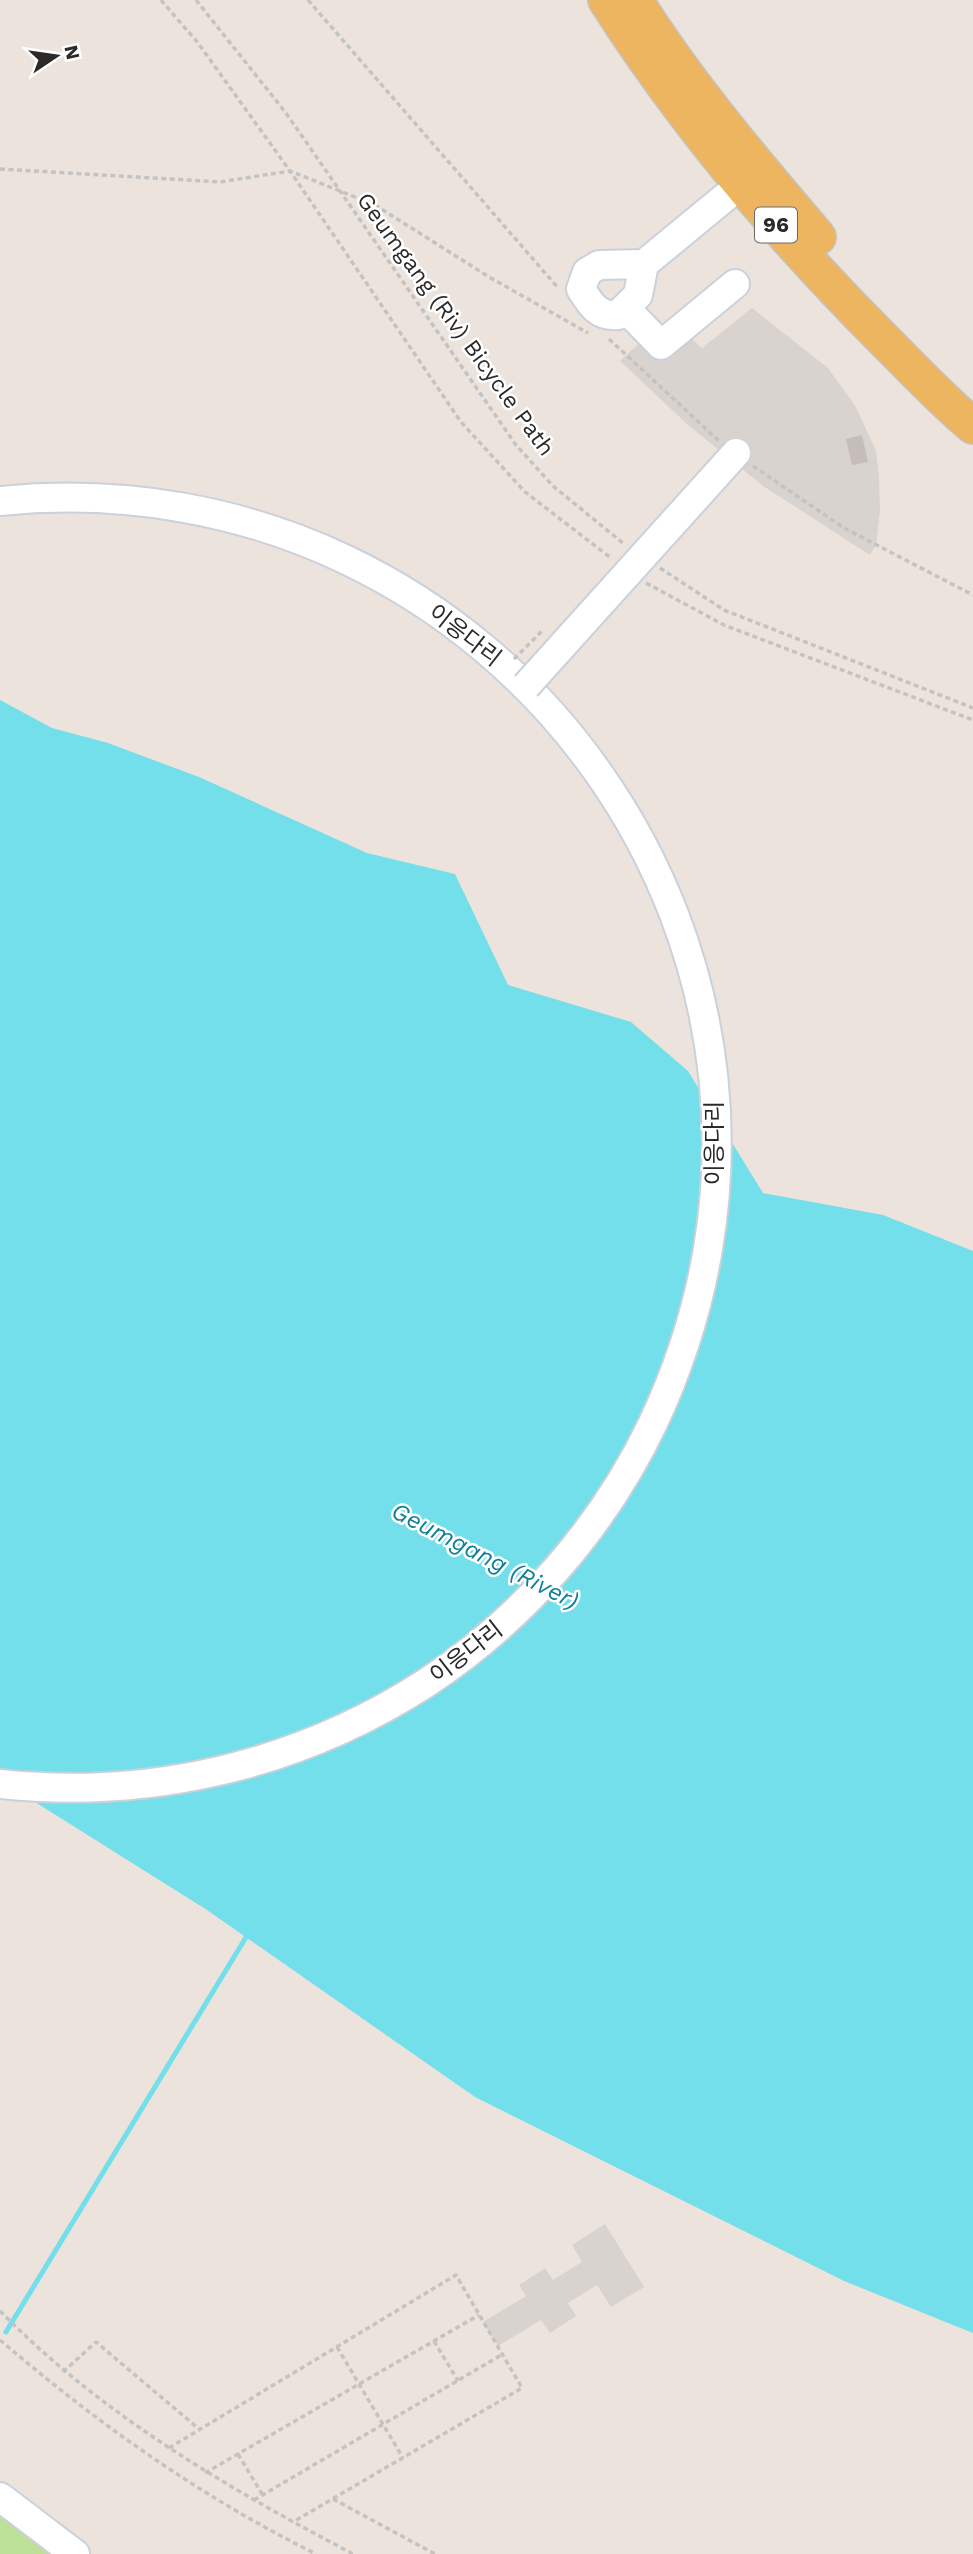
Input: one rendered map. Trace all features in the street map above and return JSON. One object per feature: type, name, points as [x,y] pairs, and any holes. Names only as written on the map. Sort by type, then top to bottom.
[{"type":"main road","name":"96","points":[[606,0],[637,49],[740,185],[827,284],[973,426]]},
{"type":"main road","name":"96","points":[[635,0],[656,34],[755,163],[846,270],[973,394]]},
{"type":"street","points":[[644,264],[638,295],[626,309],[618,315],[608,316],[593,309],[581,289],[587,272],[599,265],[644,264],[740,185]]},
{"type":"street","points":[[626,309],[661,345],[734,284]]},
{"type":"street","points":[[524,676],[736,453]]},
{"type":"street","name":"이응다리","points":[[0,501],[76,497],[150,502],[225,516],[284,533],[342,557],[409,593],[524,676],[590,760],[646,852],[687,952],[710,1058],[716,1155],[707,1252],[684,1346],[647,1436],[596,1519],[534,1594],[461,1658],[380,1711],[292,1750],[198,1776],[102,1788],[0,1784]]},
{"type":"street","points":[[0,2497],[74,2554]]},
{"type":"path","points":[[161,0],[198,43],[290,171],[461,422],[525,492],[614,560]]},
{"type":"path","name":"Geumgang (Riv) Bicycle Path","points":[[196,0],[286,113],[516,445],[553,486],[628,546]]},
{"type":"path","points":[[0,169],[220,182],[290,171],[375,205],[521,296],[586,333],[597,335]]},
{"type":"path","points":[[650,562],[724,610],[973,708]]},
{"type":"path","points":[[636,576],[676,602],[724,625],[973,720]]},
{"type":"path","name":"이응다리","points":[[514,659],[524,676]]},
{"type":"path","points":[[169,2448],[456,2275],[522,2388],[293,2522]]},
{"type":"path","points":[[0,2311],[63,2372],[205,2473],[353,2554]]},
{"type":"path","points":[[205,2473],[479,2315]]},
{"type":"path","points":[[0,2340],[133,2446],[210,2496],[316,2554]]},
{"type":"path","points":[[434,2341],[458,2381]]},
{"type":"path","points":[[63,2372],[96,2342],[200,2429]]},
{"type":"path","points":[[337,2347],[403,2458]]},
{"type":"path","points":[[253,2500],[503,2354]]},
{"type":"path","points":[[238,2454],[262,2495]]},
{"type":"path","points":[[333,2499],[435,2554]]},
{"type":"path","points":[[302,2554],[304,2548]]},
{"type":"green space","points":[[0,2500],[69,2554],[0,2554]]},
{"type":"shaded area","points":[[752,308],[828,368],[856,407],[876,451],[879,477],[880,511],[876,545],[870,555],[763,486],[688,425],[620,361],[648,335],[668,357],[692,339],[702,348]]},
{"type":"shaded area","points":[[605,2224],[644,2287],[611,2307],[597,2285],[568,2303],[576,2316],[550,2333],[541,2320],[498,2346],[483,2322],[526,2296],[519,2285],[545,2268],[553,2280],[582,2262],[572,2245]]},
{"type":"water","name":"Geumgang (River)","points":[[0,700],[52,728],[108,743],[199,777],[367,853],[455,874],[508,985],[631,1022],[688,1071],[763,1193],[883,1215],[973,1251],[973,2333],[844,2281],[475,2097],[207,1910],[0,1780]]},
{"type":"building","points":[[862,435],[868,462],[852,465],[846,439]]},
{"type":"waterway","points":[[6,2332],[248,1934]]}]
